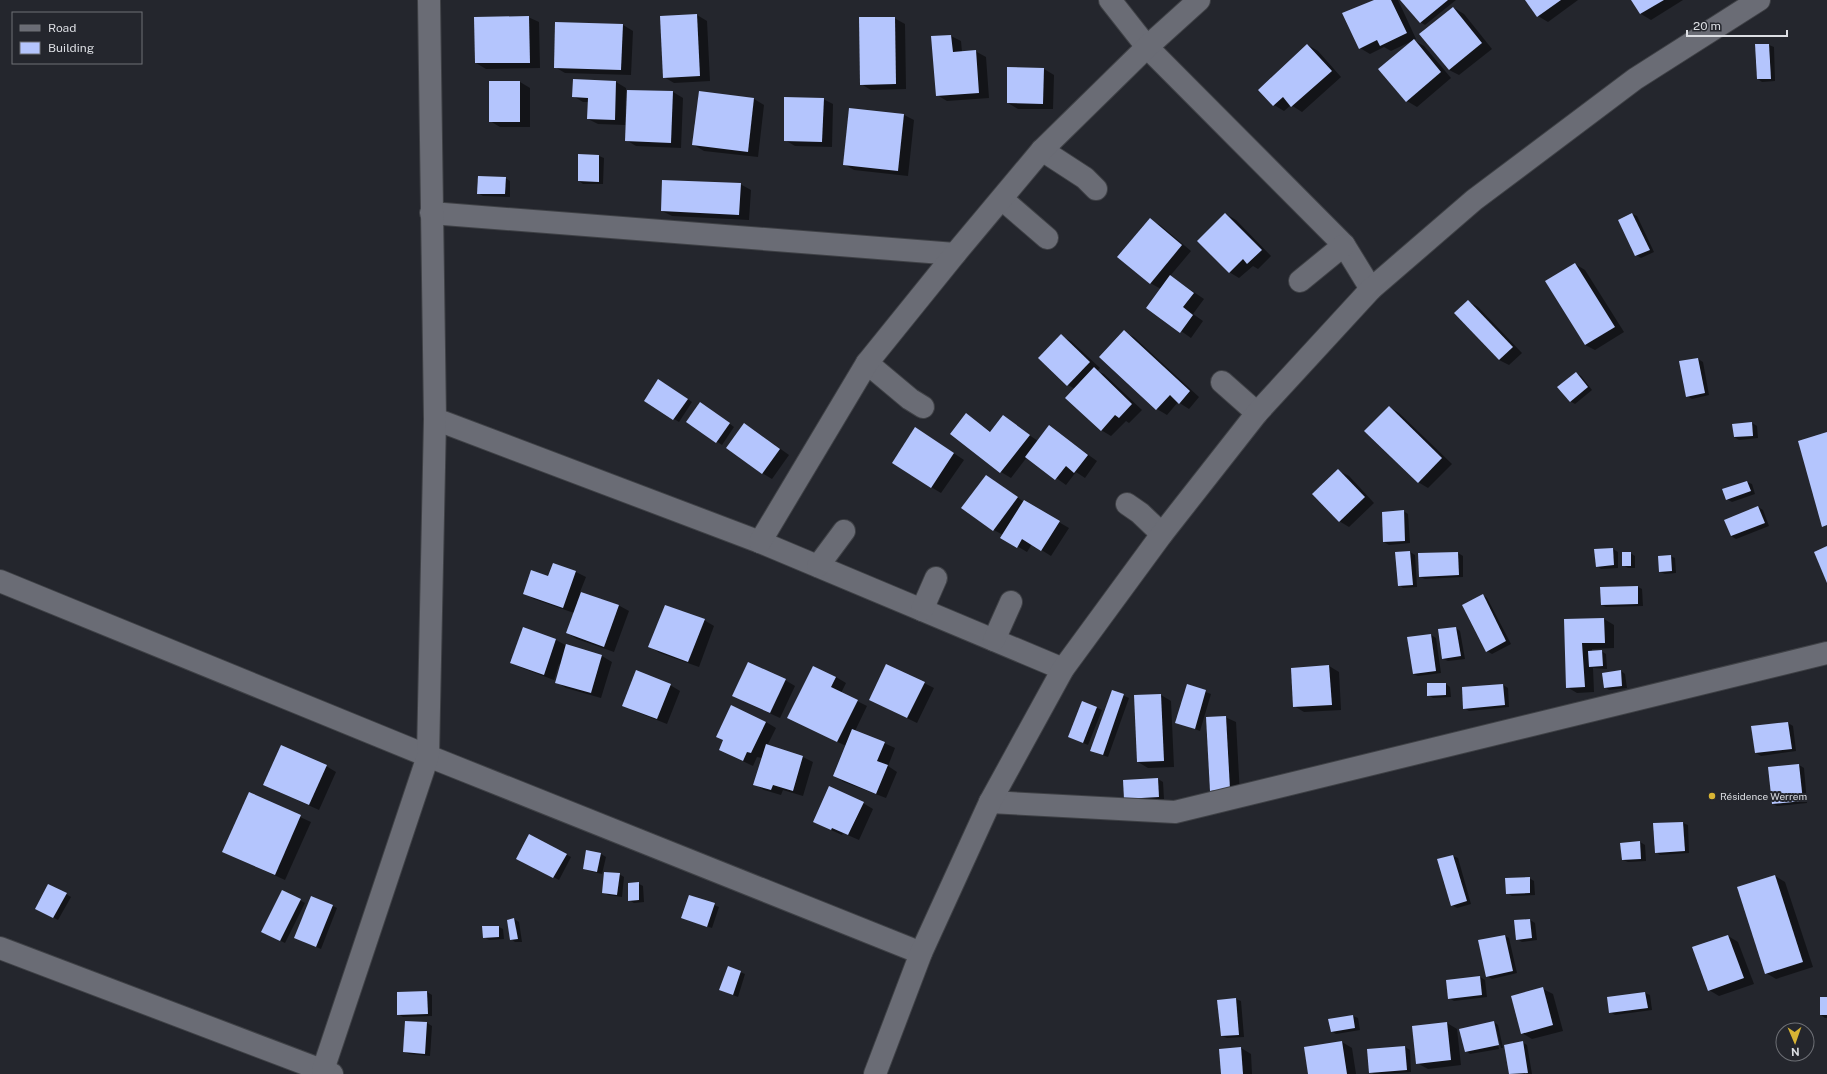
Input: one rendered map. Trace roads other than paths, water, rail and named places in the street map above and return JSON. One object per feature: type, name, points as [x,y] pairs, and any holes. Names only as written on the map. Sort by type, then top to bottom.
[{"type":"street","points":[[0,948],[328,1072],[428,756],[435,419],[429,0]]},
{"type":"street","points":[[1110,0],[1147,47],[1344,245],[1371,289]]},
{"type":"street","points":[[760,542],[867,363],[955,254],[1002,200],[1042,150],[1147,47],[1199,0]]},
{"type":"street","points":[[875,1074],[921,953],[990,802],[1063,669],[1162,534],[1257,413],[1371,289],[1474,200],[1628,84],[1759,0]]},
{"type":"street","points":[[1042,150],[1085,178],[1096,189]]},
{"type":"street","points":[[1002,200],[1047,238]]},
{"type":"street","points":[[431,212],[955,254]]},
{"type":"street","points":[[1300,281],[1344,245]]},
{"type":"street","points":[[867,363],[910,399],[923,406]]},
{"type":"street","points":[[1222,382],[1257,413]]},
{"type":"street","points":[[435,419],[760,542],[1063,669]]},
{"type":"street","points":[[1127,504],[1140,513],[1162,534]]},
{"type":"street","points":[[818,566],[844,532]]},
{"type":"street","points":[[922,610],[936,578]]},
{"type":"street","points":[[0,581],[428,756],[921,953]]},
{"type":"street","points":[[994,640],[1011,602]]},
{"type":"street","points":[[990,802],[1174,812],[1827,653]]},
{"type":"place","name":"Résidence Werrem","points":[[1712,796]]}]
